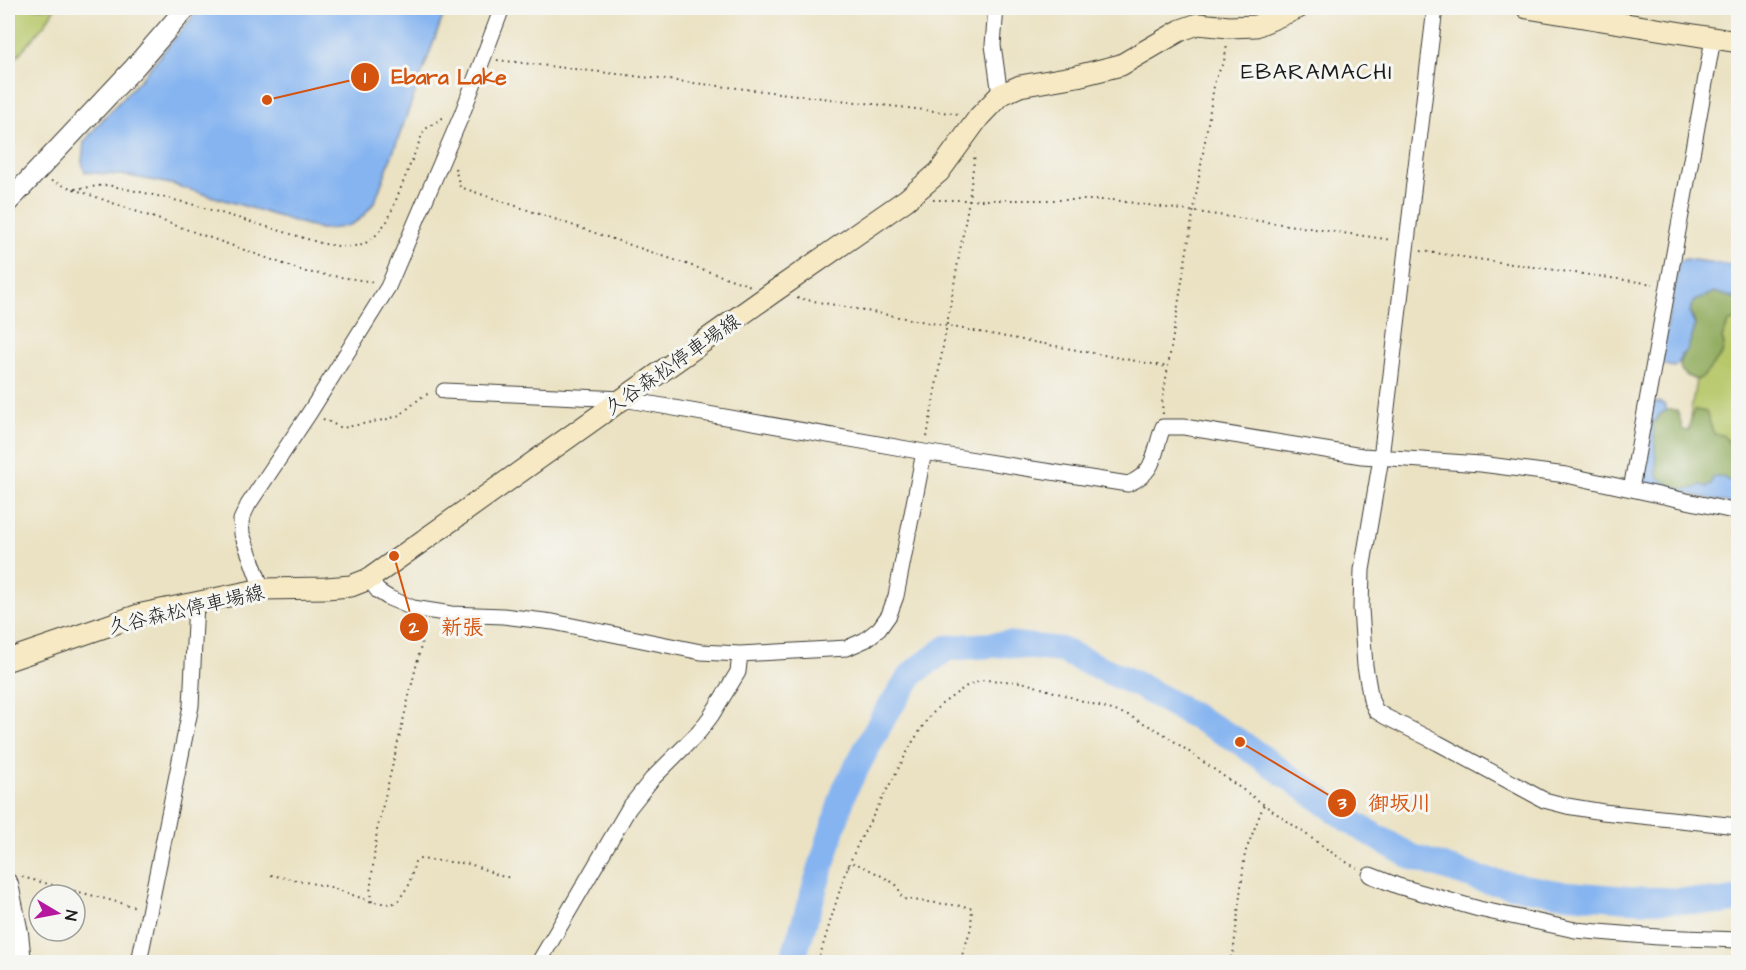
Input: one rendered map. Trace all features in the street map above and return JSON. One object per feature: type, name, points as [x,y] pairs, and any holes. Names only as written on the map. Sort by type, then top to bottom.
[{"type":"main road","name":"久谷森松停車場線","points":[[8,660],[142,614],[262,589],[351,586],[369,579],[906,200],[939,172],[979,117],[1000,95],[1020,86],[1122,65],[1181,30],[1198,24],[1229,27],[1298,8]]},
{"type":"main road","points":[[1527,8],[1738,42]]},
{"type":"street","points":[[8,202],[134,68],[186,8]]},
{"type":"street","points":[[262,589],[242,534],[241,520],[248,505],[310,412],[388,287],[462,114],[502,8]]},
{"type":"street","points":[[996,8],[993,45],[1000,95]]},
{"type":"street","points":[[1435,8],[1381,458],[1362,570],[1361,599],[1365,666],[1371,700],[1376,711],[1544,800],[1603,812],[1738,826]]},
{"type":"street","points":[[1631,489],[1713,39]]},
{"type":"street","points":[[444,391],[623,399],[924,452],[1128,484],[1140,479],[1150,469],[1163,428],[1184,427],[1381,458],[1481,464],[1566,475],[1738,512]]},
{"type":"street","points":[[369,579],[378,591],[413,608],[451,614],[503,616],[553,622],[701,652],[740,654],[847,648],[865,640],[889,615],[896,596],[924,452]]},
{"type":"street","points":[[139,963],[190,706],[196,602]]},
{"type":"street","points":[[538,963],[629,808],[652,779],[699,732],[711,716],[738,672],[740,654]]},
{"type":"street","points":[[1370,875],[1398,886],[1479,909],[1575,930],[1658,938],[1738,940]]},
{"type":"street","points":[[8,885],[18,933],[21,963]]},
{"type":"path","points":[[1163,428],[1162,404],[1215,80],[1224,61],[1229,27]]},
{"type":"path","points":[[493,62],[499,59],[979,117]]},
{"type":"path","points":[[75,189],[107,185],[190,204],[324,244],[346,247],[363,245],[376,235],[388,220],[424,130],[452,111],[462,114]]},
{"type":"path","points":[[924,452],[969,200],[975,152]]},
{"type":"path","points":[[31,175],[306,272],[373,282],[388,287]]},
{"type":"path","points":[[906,200],[1113,200],[1668,286]]},
{"type":"path","points":[[310,412],[342,428],[400,415],[424,395],[444,391]]},
{"type":"path","points":[[372,902],[370,893],[377,830],[429,610]]},
{"type":"path","points":[[818,963],[848,867],[874,811],[927,720],[953,695],[984,680],[1022,681],[1128,715],[1161,732],[1341,859],[1370,875]]},
{"type":"path","points":[[1220,963],[1233,955],[1245,853],[1264,804]]},
{"type":"path","points":[[271,874],[330,887],[386,905],[398,901],[409,885],[415,862],[419,860],[470,864],[487,872],[512,878]]},
{"type":"path","points":[[848,867],[854,863],[860,864],[871,872],[892,881],[903,899],[970,907],[972,909],[971,928],[960,963]]},
{"type":"path","points":[[8,885],[20,877],[149,911]]},
{"type":"path","points":[[963,957],[966,962]]},
{"type":"green space","points":[[8,8],[55,8],[45,24],[8,67]]},
{"type":"green space","points":[[1714,292],[1738,299],[1738,319],[1728,323],[1722,338],[1724,345],[1722,354],[1703,377],[1696,380],[1686,375],[1680,363],[1695,326],[1690,309],[1697,299]]},
{"type":"green space","points":[[1738,319],[1738,454],[1733,460],[1726,439],[1714,435],[1707,415],[1690,417],[1696,380],[1703,377],[1722,354],[1724,345],[1722,338],[1729,322]]},
{"type":"green space","points":[[1667,410],[1677,410],[1683,430],[1688,431],[1694,412],[1696,410],[1706,412],[1714,434],[1723,435],[1731,445],[1733,460],[1738,454],[1738,487],[1719,484],[1684,489],[1672,486],[1657,476],[1653,424],[1661,413]]},
{"type":"water","points":[[200,8],[446,8],[376,199],[359,219],[347,226],[320,229],[171,184],[129,176],[85,172],[82,162],[84,142]]},
{"type":"water","points":[[1686,259],[1738,266],[1738,299],[1714,292],[1695,301],[1690,313],[1695,326],[1693,334],[1687,350],[1674,367],[1660,364],[1679,261]]},
{"type":"water","points":[[1658,402],[1664,404],[1667,410],[1660,414],[1653,424],[1657,476],[1672,486],[1684,489],[1701,485],[1707,487],[1711,485],[1713,477],[1724,478],[1738,487],[1738,505],[1651,486],[1643,482],[1640,477],[1653,404]]},
{"type":"waterway","points":[[792,962],[845,789],[884,716],[913,673],[947,648],[1006,644],[1061,650],[1140,686],[1240,742],[1358,826],[1410,856],[1483,880],[1557,893],[1628,899],[1722,902],[1738,899]]},
{"type":"place","name":"Ebara Lake","points":[[267,100]]},
{"type":"place","name":"新張","points":[[394,556]]},
{"type":"place","name":"御坂川","points":[[1240,742]]},
{"type":"district","name":"EBARAMACHI","points":[[1317,71]]}]
